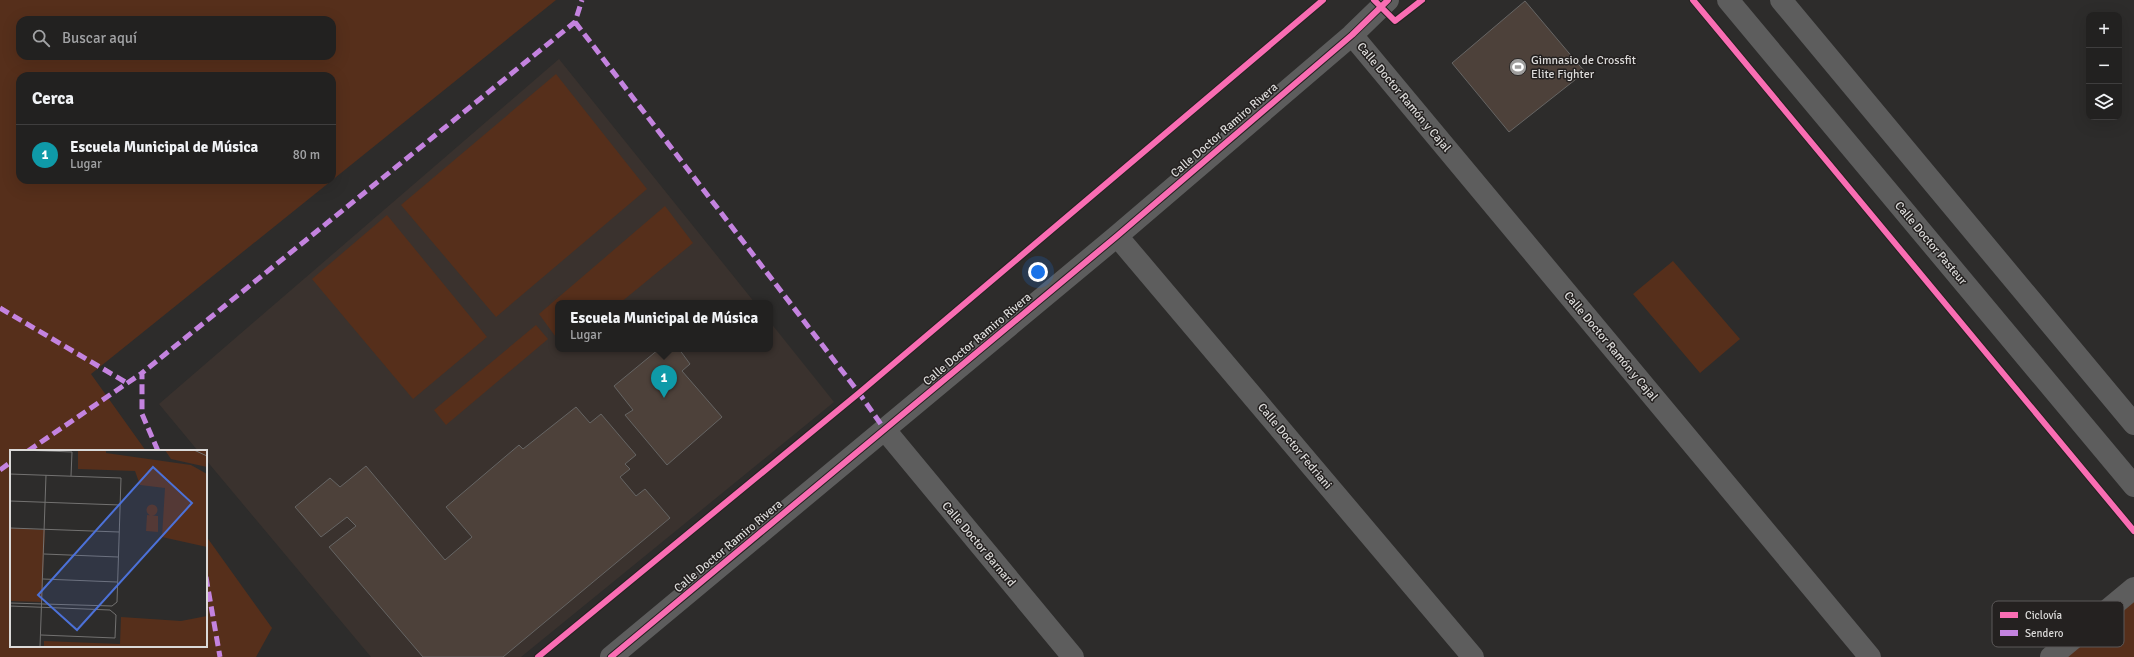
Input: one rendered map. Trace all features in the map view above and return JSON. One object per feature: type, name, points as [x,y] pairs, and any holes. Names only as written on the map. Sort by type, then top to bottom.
[{"type":"street","name":"Calle Doctor Ramiro Rivera","points":[[622,654],[885,430],[1117,236],[1352,35],[1388,0]]},
{"type":"street","name":"Calle Doctor Pasteur","points":[[1728,0],[2134,486]]},
{"type":"street","points":[[1781,0],[2134,424]]},
{"type":"street","name":"Calle Doctor Ramón y Cajal","points":[[1352,35],[1870,657]]},
{"type":"street","name":"Calle Doctor Fedriani","points":[[1117,236],[1473,657]]},
{"type":"street","name":"Calle Doctor Barnard","points":[[885,430],[1073,657]]},
{"type":"street","points":[[2118,601],[2134,588]]},
{"type":"street","points":[[2051,657],[2063,647]]},
{"type":"shaded area","points":[[0,0],[556,0],[336,177],[336,72],[16,72],[16,184],[327,184],[91,374],[145,450],[10,450],[10,647],[207,647],[207,537],[272,628],[256,657],[0,657]]},
{"type":"shaded area","points":[[559,59],[753,300],[555,300],[555,352],[773,352],[773,326],[834,402],[521,657],[371,657],[207,461],[207,450],[197,450],[159,404]]},
{"type":"shaded area","points":[[556,74],[647,189],[496,317],[401,205]]},
{"type":"shaded area","points":[[665,206],[693,243],[624,300],[555,300]]},
{"type":"shaded area","points":[[387,215],[487,337],[413,399],[312,279]]},
{"type":"shaded area","points":[[1673,261],[1740,339],[1700,373],[1633,294]]},
{"type":"shaded area","points":[[555,300],[555,336],[539,314]]},
{"type":"shaded area","points":[[536,325],[548,339],[446,425],[434,410]]},
{"type":"shaded area","points":[[2134,588],[2134,657],[2051,657],[2063,647],[2124,647],[2124,601],[2118,601]]},
{"type":"building","name":"Gimnasio de Crossfit Elite Fighter","points":[[1525,1],[1585,72],[1509,132],[1452,63]]},
{"type":"building","points":[[655,352],[681,352],[690,364],[682,371],[722,417],[667,465],[625,415],[633,410],[614,386]]},
{"type":"building","points":[[576,407],[590,423],[601,414],[636,455],[625,464],[630,469],[620,477],[636,496],[645,489],[670,518],[503,657],[423,657],[329,547],[356,526],[347,517],[321,537],[295,507],[330,478],[340,487],[366,466],[445,560],[472,537],[446,507],[519,445],[523,449]]},
{"type":"marked path","points":[[158,450],[142,414],[142,373],[575,22],[582,0]]},
{"type":"marked path","points":[[575,22],[859,393],[885,430]]},
{"type":"marked path","points":[[0,308],[127,383]]},
{"type":"marked path","points":[[29,450],[142,373]]},
{"type":"marked path","points":[[0,470],[10,463]]},
{"type":"marked path","points":[[207,583],[220,657]]},
{"type":"cycle path","points":[[538,657],[859,393],[1323,0]]},
{"type":"cycle path","points":[[1374,0],[1395,21],[1422,0]]},
{"type":"cycle path","points":[[611,657],[1117,236],[1352,35],[1388,0]]},
{"type":"cycle path","points":[[1693,0],[2134,531]]},
{"type":"place","name":"Gimnasio de Crossfit Elite Fighter","points":[[1518,67]]},
{"type":"place","name":"Escuela Municipal de Música","points":[[664,398]]}]
